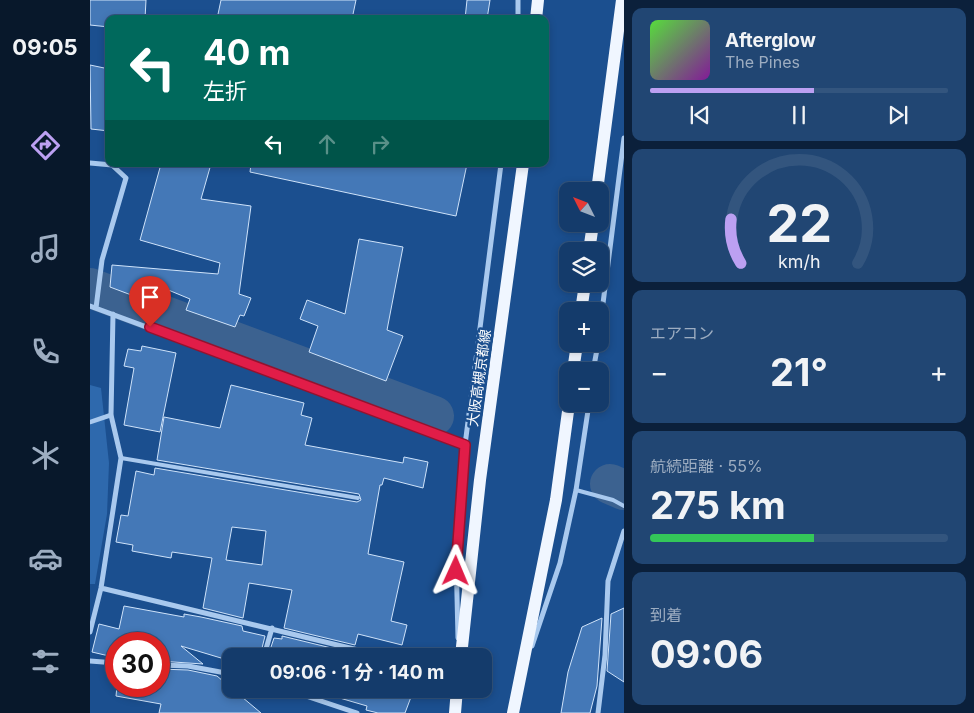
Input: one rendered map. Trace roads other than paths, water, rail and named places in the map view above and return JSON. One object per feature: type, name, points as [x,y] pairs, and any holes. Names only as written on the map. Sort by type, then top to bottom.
[{"type":"main road","points":[[536,15],[538,0]]},
{"type":"main road","points":[[598,182],[622,0]]},
{"type":"main road","name":"大阪高槻京都線","points":[[460,648],[522,167]]},
{"type":"main road","points":[[514,713],[556,500],[568,412]]},
{"type":"main road","points":[[455,713],[456,698]]},
{"type":"street","points":[[518,0],[518,15]]},
{"type":"street","points":[[603,302],[624,138]]},
{"type":"street","points":[[90,163],[105,164]]},
{"type":"street","points":[[96,308],[102,260],[126,178],[115,167]]},
{"type":"street","points":[[459,648],[456,554],[465,445],[501,167]]},
{"type":"street","points":[[90,306],[465,445]]},
{"type":"street","points":[[90,632],[101,588],[121,458],[111,415],[113,314]]},
{"type":"street","points":[[519,686],[560,563],[576,490],[588,412]]},
{"type":"street","points":[[90,422],[111,415]]},
{"type":"street","points":[[598,713],[605,655],[608,581],[624,531]]},
{"type":"street","points":[[101,588],[352,648]]},
{"type":"street","points":[[266,648],[272,628]]},
{"type":"street","points":[[90,661],[105,662]]},
{"type":"street","points":[[170,665],[188,666],[222,672]]},
{"type":"street","points":[[312,698],[357,713]]},
{"type":"lane","points":[[121,458],[358,498]]},
{"type":"lane","points":[[576,490],[613,500],[624,506]]},
{"type":"waterway","points":[[90,288],[434,416]]},
{"type":"waterway","points":[[610,484],[624,490]]}]
